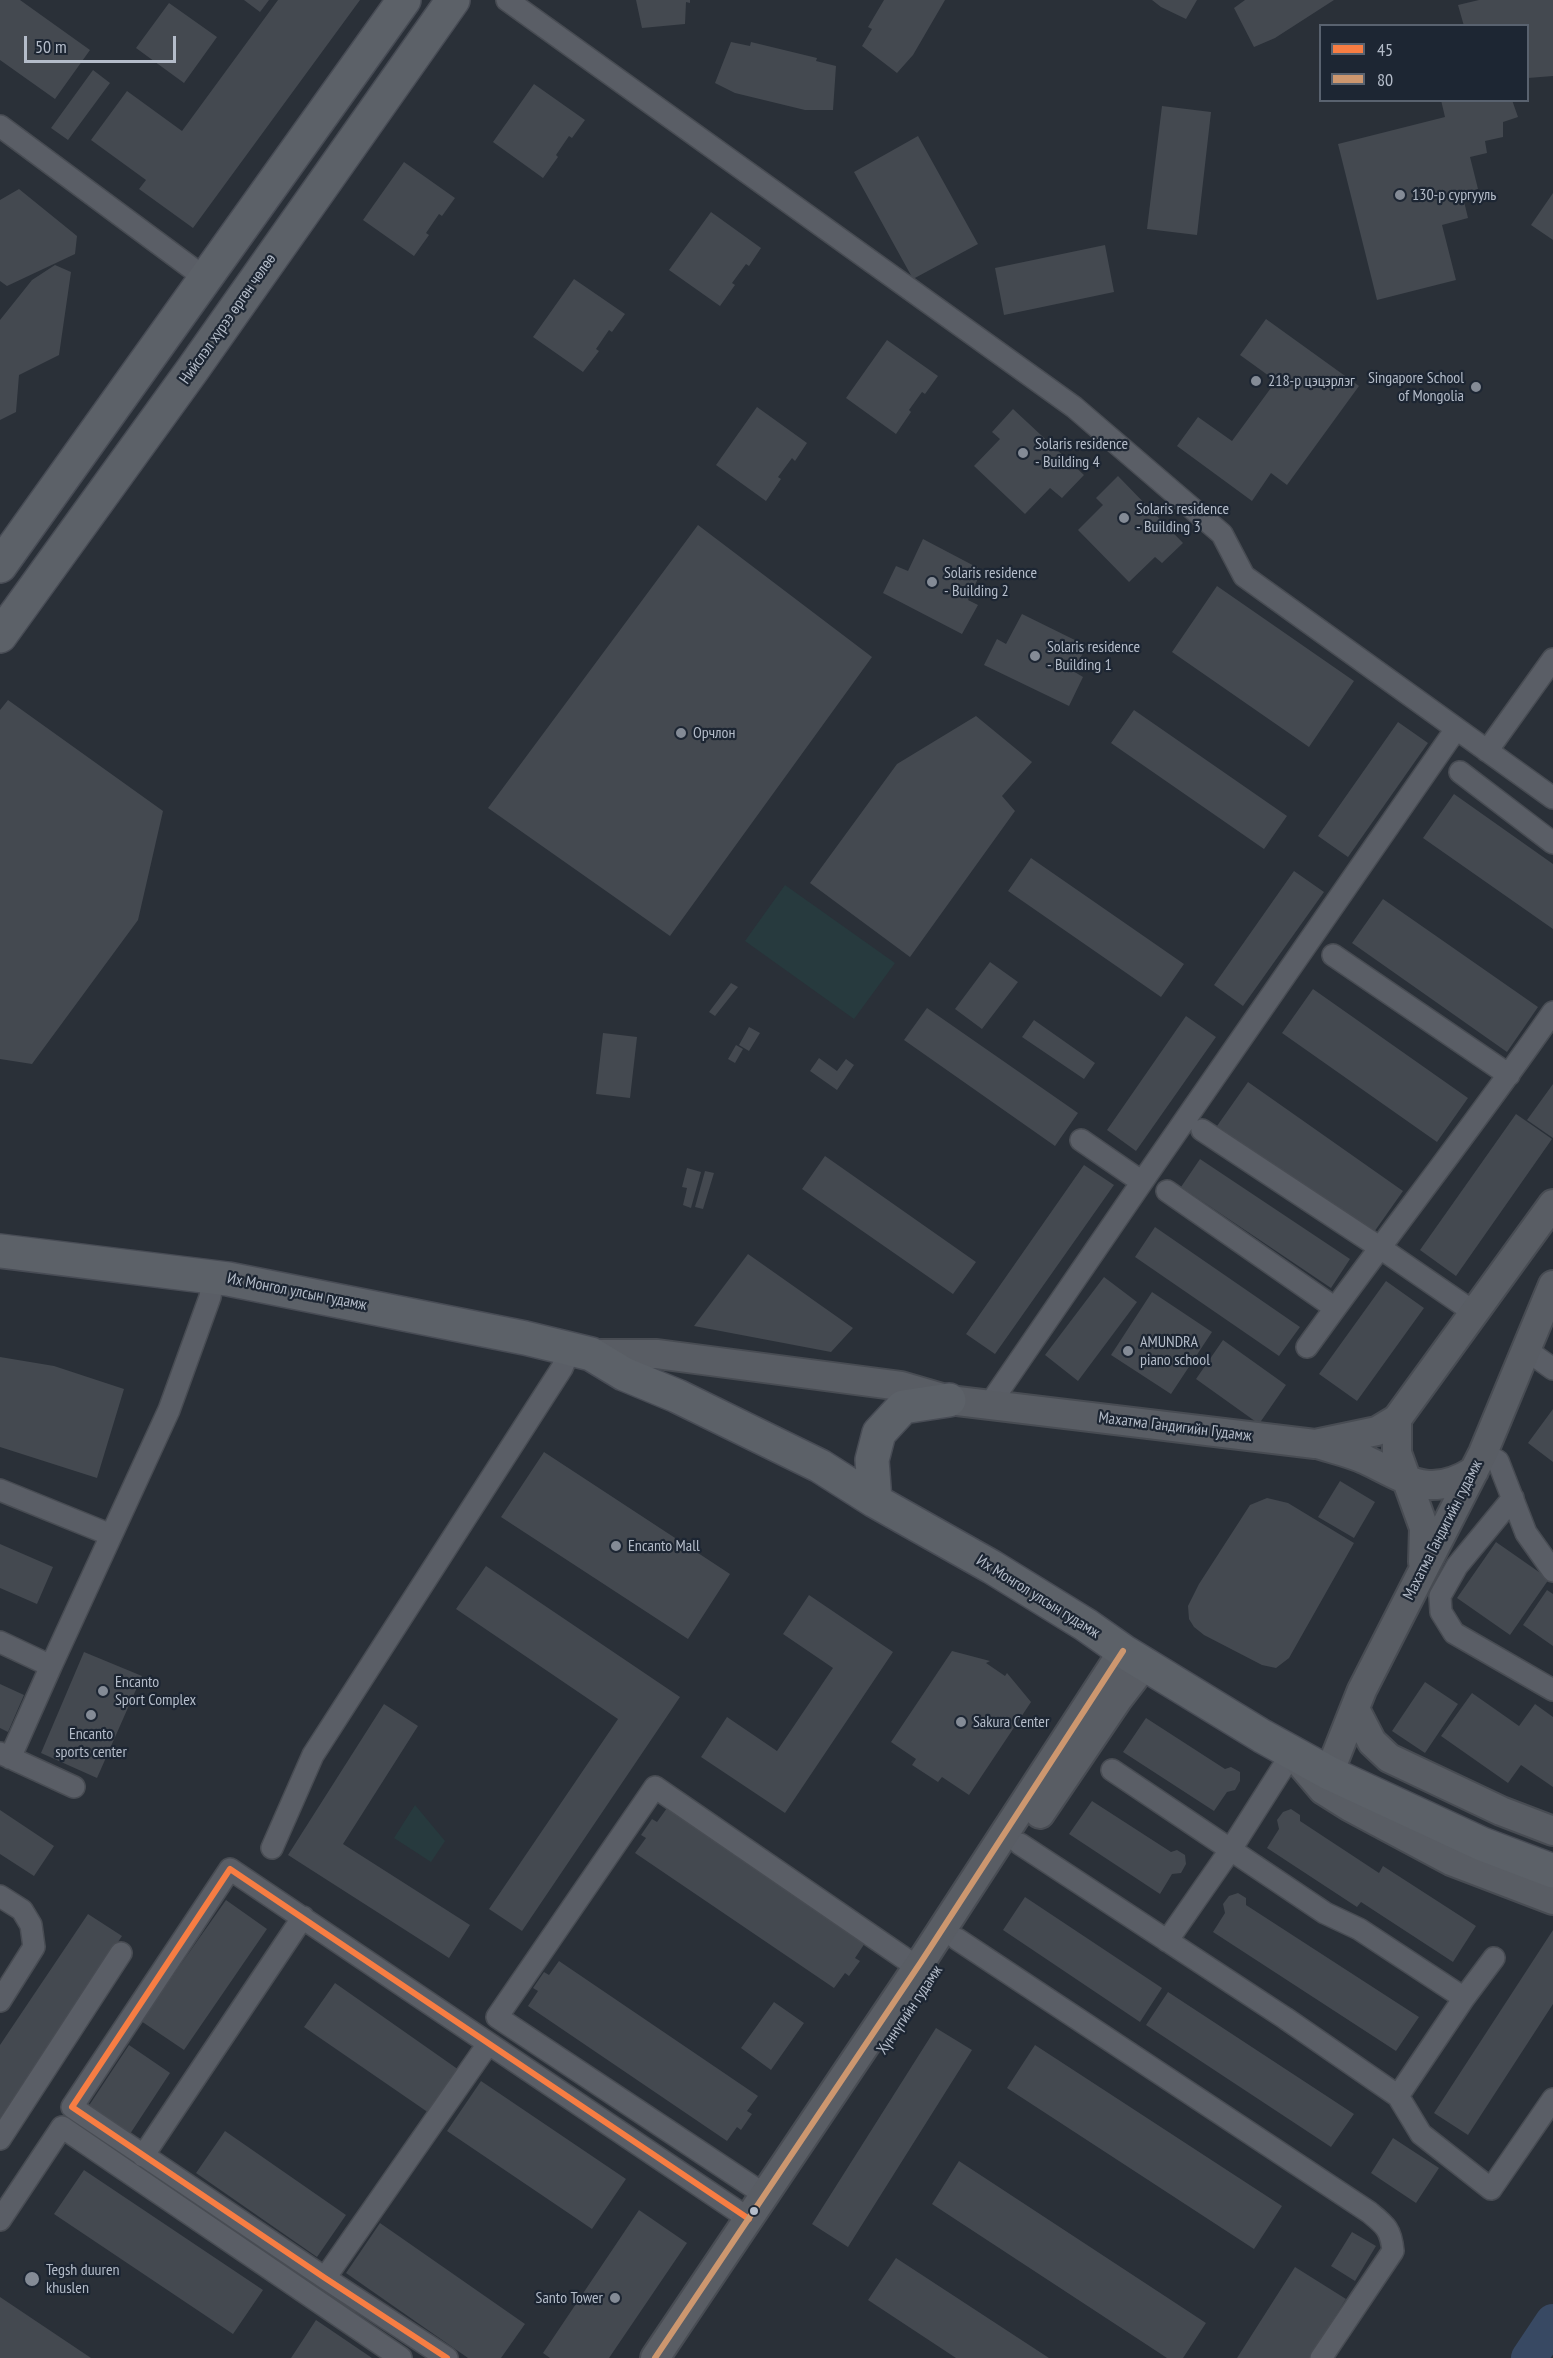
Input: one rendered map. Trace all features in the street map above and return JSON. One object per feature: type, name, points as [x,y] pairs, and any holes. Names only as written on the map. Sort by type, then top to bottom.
[{"type":"main road","points":[[0,566],[404,0]]},
{"type":"main road","name":"Нийслэл хүрээ өргөн чөлөө","points":[[0,636],[213,340],[449,1]]},
{"type":"main road","points":[[1422,1570],[1424,1528],[1397,1453],[1396,1419],[1552,1208]]},
{"type":"main road","name":"Их Монгол улсын гудамж","points":[[0,1251],[213,1276],[514,1335],[580,1352],[772,1441],[820,1466],[875,1501],[992,1567],[1086,1625],[1134,1658],[1329,1773],[1482,1844],[1553,1871]]},
{"type":"main road","name":"Махатма Гандигийн гудамж","points":[[1329,1773],[1362,1690],[1479,1462],[1553,1285]]},
{"type":"main road","name":"Их Монгол улсын гудамж","points":[[580,1352],[657,1354],[901,1386],[949,1400]]},
{"type":"main road","points":[[875,1501],[872,1460],[879,1433],[903,1407],[949,1400]]},
{"type":"main road","name":"Махатма Гандигийн Гудамж","points":[[949,1400],[1315,1444],[1377,1431],[1396,1419]]},
{"type":"main road","points":[[1315,1444],[1364,1459],[1407,1482],[1432,1485],[1457,1482],[1479,1462]]},
{"type":"main road","name":"Хүннүгийн гудамж","points":[[679,2358],[1020,1844],[1119,1699],[1134,1658]]},
{"type":"main road","name":"Хүннүгийн гудамж","points":[[655,2358],[917,1968],[1134,1658]]},
{"type":"main road","points":[[1355,1709],[1372,1742],[1389,1758],[1501,1812],[1553,1831]]},
{"type":"main road","points":[[1292,1753],[1323,1790],[1350,1807],[1451,1861],[1553,1900]]},
{"type":"street","points":[[507,0],[1074,407],[1222,534],[1244,576],[1553,798]]},
{"type":"street","points":[[0,126],[205,278]]},
{"type":"street","points":[[1487,752],[1553,659]]},
{"type":"street","points":[[988,1404],[1005,1384],[1456,729]]},
{"type":"street","points":[[1460,772],[1553,843]]},
{"type":"street","points":[[1332,956],[1509,1075]]},
{"type":"street","points":[[1307,1347],[1379,1247],[1509,1075],[1553,1012]]},
{"type":"street","points":[[1202,1130],[1475,1313]]},
{"type":"street","points":[[1081,1140],[1142,1182]]},
{"type":"street","points":[[1167,1191],[1335,1308]]},
{"type":"street","points":[[74,1787],[5,1755],[51,1666],[169,1410],[210,1297],[213,1276]]},
{"type":"street","points":[[1525,1349],[1553,1369]]},
{"type":"street","points":[[272,1848],[313,1755],[562,1368],[580,1352]]},
{"type":"street","points":[[1479,1462],[1498,1461],[1526,1533],[1553,1571]]},
{"type":"street","points":[[0,1490],[111,1535]]},
{"type":"street","points":[[1513,1498],[1457,1566],[1440,1596],[1440,1612],[1454,1633],[1553,1690]]},
{"type":"street","points":[[0,1642],[51,1666]]},
{"type":"street","points":[[1167,1941],[1231,1849],[1292,1753]]},
{"type":"street","points":[[1112,1770],[1325,1913],[1359,1929],[1464,1998]]},
{"type":"street","points":[[765,2195],[497,2017],[655,1787],[917,1968]]},
{"type":"street","points":[[1020,1844],[1286,2018],[1398,2096],[1421,2134],[1491,2190],[1553,2099]]},
{"type":"street","points":[[447,2358],[143,2156],[72,2106],[230,1869],[749,2219]]},
{"type":"street","points":[[0,1896],[22,1910],[32,1925],[34,1947],[0,2001]]},
{"type":"street","points":[[143,2156],[303,1917]]},
{"type":"street","points":[[957,1939],[1369,2212],[1385,2225],[1392,2236],[1393,2251],[1321,2358]]},
{"type":"street","points":[[0,2139],[122,1953]]},
{"type":"street","points":[[1398,2096],[1494,1958]]},
{"type":"street","points":[[325,2278],[488,2044]]},
{"type":"street","points":[[0,2220],[62,2127],[401,2358]]},
{"type":"green space","points":[[785,885],[895,963],[854,1019],[745,941]]},
{"type":"green space","points":[[415,1805],[445,1841],[431,1862],[394,1838]]},
{"type":"building","points":[[0,0],[20,0],[90,50],[55,99],[0,60]]},
{"type":"building","points":[[244,0],[269,0],[260,12]]},
{"type":"building","points":[[278,0],[360,0],[193,228],[139,189],[146,180],[91,140],[127,91],[182,131]]},
{"type":"building","points":[[636,0],[690,0],[690,3],[686,2],[685,24],[642,28]]},
{"type":"building","points":[[884,0],[945,0],[913,55],[897,73],[862,46],[872,29],[868,27]]},
{"type":"building","points":[[1152,0],[1197,0],[1186,19]]},
{"type":"building","points":[[1245,0],[1334,0],[1275,38],[1254,47],[1234,8]]},
{"type":"building","points":[[1479,0],[1553,0],[1553,76],[1529,78],[1529,24],[1463,24],[1458,5]]},
{"type":"building","points":[[169,3],[217,37],[184,83],[136,48]]},
{"type":"building","points":[[731,42],[750,46],[751,42],[817,58],[816,61],[836,66],[833,110],[805,110],[735,93],[715,83]]},
{"type":"building","points":[[93,70],[110,83],[68,140],[51,128]]},
{"type":"building","points":[[534,84],[585,120],[572,138],[569,136],[543,178],[493,142]]},
{"type":"building","points":[[1441,102],[1513,102],[1518,117],[1503,122],[1503,137],[1485,141],[1487,153],[1470,157],[1478,189],[1462,193],[1468,218],[1442,225],[1456,280],[1377,300],[1338,144],[1445,117]]},
{"type":"building","points":[[1162,106],[1211,112],[1197,235],[1147,229]]},
{"type":"building","points":[[918,136],[978,244],[913,279],[854,172]]},
{"type":"building","points":[[404,162],[455,198],[442,216],[439,214],[426,233],[429,235],[414,256],[363,220]]},
{"type":"building","points":[[19,189],[77,236],[75,254],[7,286],[0,281],[0,200]]},
{"type":"building","points":[[1553,193],[1553,240],[1531,225]]},
{"type":"building","points":[[711,212],[761,248],[749,266],[746,264],[732,283],[735,285],[720,306],[669,270]]},
{"type":"building","points":[[1105,245],[1114,292],[1004,315],[995,268]]},
{"type":"building","points":[[55,265],[71,272],[59,355],[19,375],[16,412],[0,420],[0,320],[32,280]]},
{"type":"building","points":[[574,279],[625,314],[612,332],[609,330],[596,349],[599,351],[583,372],[533,337]]},
{"type":"building","points":[[1266,319],[1359,386],[1287,485],[1271,473],[1252,501],[1177,446],[1198,417],[1232,441],[1276,381],[1240,355]]},
{"type":"building","points":[[887,340],[938,376],[925,394],[922,392],[896,434],[846,398]]},
{"type":"building","points":[[757,407],[807,443],[795,461],[792,458],[778,477],[781,479],[766,501],[716,465]]},
{"type":"building","name":"Solaris residence - Building 4","points":[[1013,409],[1084,475],[1062,498],[1050,488],[1025,514],[974,466],[1000,439],[992,432]]},
{"type":"building","name":"Solaris residence - Building 3","points":[[1118,476],[1183,543],[1162,563],[1155,557],[1129,582],[1078,530],[1103,505],[1096,498]]},
{"type":"building","name":"Орчлон","points":[[698,525],[872,657],[670,936],[488,808]]},
{"type":"building","name":"Solaris residence - Building 2","points":[[923,539],[982,570],[968,600],[978,605],[962,634],[883,593],[896,566],[908,571]]},
{"type":"building","points":[[1217,586],[1354,681],[1309,747],[1172,652]]},
{"type":"building","name":"Solaris residence - Building 1","points":[[1022,614],[1087,646],[1073,671],[1083,677],[1069,706],[984,665],[997,639],[1006,644]]},
{"type":"building","points":[[8,700],[163,811],[138,920],[32,1064],[0,1059],[0,710]]},
{"type":"building","points":[[1134,710],[1287,816],[1264,849],[1111,743]]},
{"type":"building","points":[[976,716],[1032,762],[1002,796],[1015,811],[910,957],[810,883],[897,764]]},
{"type":"building","points":[[1398,722],[1428,743],[1348,857],[1318,836]]},
{"type":"building","points":[[1454,794],[1553,864],[1553,929],[1423,838]]},
{"type":"building","points":[[1031,858],[1184,964],[1161,997],[1008,891]]},
{"type":"building","points":[[1294,871],[1324,892],[1243,1006],[1214,985]]},
{"type":"building","points":[[1383,899],[1538,1007],[1507,1052],[1352,943]]},
{"type":"building","points":[[990,962],[1018,982],[982,1029],[955,1009]]},
{"type":"building","points":[[731,983],[738,987],[715,1016],[709,1012]]},
{"type":"building","points":[[1313,989],[1468,1098],[1437,1142],[1282,1033]]},
{"type":"building","points":[[927,1008],[1078,1113],[1055,1146],[904,1040]]},
{"type":"building","points":[[1186,1016],[1216,1037],[1136,1151],[1107,1130]]},
{"type":"building","points":[[1034,1020],[1095,1063],[1084,1079],[1022,1037]]},
{"type":"building","points":[[749,1027],[760,1033],[749,1051],[739,1045]]},
{"type":"building","points":[[603,1033],[637,1037],[630,1098],[596,1094]]},
{"type":"building","points":[[736,1045],[743,1049],[735,1063],[728,1059]]},
{"type":"building","points":[[819,1058],[837,1071],[846,1059],[854,1065],[837,1090],[810,1071]]},
{"type":"building","points":[[1248,1082],[1403,1191],[1372,1235],[1217,1126]]},
{"type":"building","points":[[1553,1084],[1553,1138],[1527,1120]]},
{"type":"building","points":[[1516,1114],[1552,1139],[1456,1276],[1420,1250]]},
{"type":"building","points":[[825,1156],[976,1262],[953,1294],[802,1189]]},
{"type":"building","points":[[1200,1159],[1350,1259],[1331,1288],[1181,1187]]},
{"type":"building","points":[[1084,1165],[1114,1185],[995,1354],[966,1334]]},
{"type":"building","points":[[687,1168],[701,1172],[691,1208],[683,1205],[687,1188],[682,1187]]},
{"type":"building","points":[[705,1171],[714,1173],[703,1209],[695,1207]]},
{"type":"building","points":[[1155,1227],[1300,1327],[1279,1356],[1135,1257]]},
{"type":"building","points":[[748,1254],[853,1328],[831,1352],[694,1326]]},
{"type":"building","points":[[1104,1277],[1137,1302],[1078,1381],[1045,1355]]},
{"type":"building","points":[[1386,1281],[1424,1308],[1357,1401],[1319,1374]]},
{"type":"building","points":[[1152,1292],[1212,1332],[1171,1394],[1111,1355]]},
{"type":"building","points":[[1223,1340],[1286,1385],[1259,1424],[1196,1379]]},
{"type":"building","points":[[0,1357],[54,1366],[124,1389],[97,1478],[0,1447]]},
{"type":"building","points":[[1553,1409],[1553,1462],[1528,1443]]},
{"type":"building","points":[[544,1452],[730,1574],[688,1639],[501,1517]]},
{"type":"building","points":[[1340,1481],[1375,1502],[1354,1538],[1318,1517]]},
{"type":"building","points":[[1267,1498],[1288,1503],[1354,1543],[1289,1658],[1276,1668],[1262,1665],[1204,1635],[1194,1627],[1189,1619],[1188,1606],[1199,1584],[1250,1505]]},
{"type":"building","points":[[1496,1542],[1549,1579],[1510,1635],[1457,1598]]},
{"type":"building","points":[[0,1544],[53,1567],[37,1604],[0,1588]]},
{"type":"building","points":[[486,1566],[680,1697],[522,1931],[489,1909],[618,1719],[456,1609]]},
{"type":"building","points":[[1547,1590],[1553,1594],[1553,1646],[1523,1625]]},
{"type":"building","points":[[809,1595],[893,1652],[785,1813],[701,1757],[727,1717],[777,1751],[833,1668],[783,1634]]},
{"type":"building","name":"Sakura Center","points":[[952,1651],[990,1661],[986,1663],[1005,1676],[1007,1673],[1031,1702],[969,1795],[942,1777],[938,1782],[912,1765],[916,1759],[891,1742]]},
{"type":"building","name":"Encanto sports center","points":[[84,1652],[142,1676],[97,1778],[41,1753]]},
{"type":"building","points":[[1425,1682],[1458,1704],[1425,1753],[1392,1731]]},
{"type":"building","points":[[0,1684],[24,1695],[8,1732],[0,1728]]},
{"type":"building","points":[[1472,1693],[1519,1726],[1535,1704],[1553,1717],[1553,1787],[1521,1765],[1508,1783],[1441,1736]]},
{"type":"building","points":[[384,1704],[418,1726],[343,1844],[470,1925],[449,1958],[288,1855]]},
{"type":"building","points":[[1146,1718],[1225,1769],[1231,1767],[1240,1772],[1240,1781],[1235,1790],[1227,1792],[1214,1811],[1123,1752]]},
{"type":"building","points":[[1092,1801],[1171,1852],[1177,1850],[1185,1855],[1186,1864],[1181,1873],[1172,1874],[1160,1894],[1069,1834]]},
{"type":"building","points":[[667,1808],[865,1943],[855,1958],[860,1961],[849,1976],[845,1973],[834,1988],[635,1853],[646,1838],[641,1835],[652,1819],[657,1822]]},
{"type":"building","points":[[1291,1809],[1300,1815],[1300,1821],[1379,1873],[1383,1866],[1476,1926],[1453,1962],[1361,1902],[1357,1907],[1267,1848],[1279,1829],[1277,1820],[1283,1812]]},
{"type":"building","points":[[0,1810],[54,1846],[34,1876],[0,1854]]},
{"type":"building","points":[[1238,1893],[1246,1898],[1246,1905],[1419,2017],[1396,2051],[1213,1932],[1225,1913],[1223,1904],[1229,1896]]},
{"type":"building","points":[[1025,1897],[1162,1988],[1140,2022],[1003,1930]]},
{"type":"building","points":[[226,1900],[267,1929],[184,2050],[141,2021]]},
{"type":"building","points":[[88,1914],[122,1936],[0,2118],[0,2045]]},
{"type":"building","points":[[1553,1930],[1553,2004],[1468,2135],[1434,2113]]},
{"type":"building","points":[[559,1961],[758,2096],[747,2111],[752,2114],[741,2130],[737,2127],[727,2141],[528,2006],[538,1991],[533,1988],[544,1972],[549,1975]]},
{"type":"building","points":[[335,1983],[459,2070],[429,2113],[304,2027]]},
{"type":"building","points":[[1168,1992],[1354,2114],[1331,2147],[1146,2025]]},
{"type":"building","points":[[774,2002],[804,2023],[771,2070],[741,2048]]},
{"type":"building","points":[[936,2028],[972,2050],[848,2247],[812,2224]]},
{"type":"building","points":[[129,2045],[170,2073],[130,2134],[88,2107]]},
{"type":"building","points":[[1035,2045],[1282,2206],[1254,2249],[1007,2088]]},
{"type":"building","points":[[481,2081],[626,2179],[592,2229],[447,2131]]},
{"type":"building","points":[[225,2131],[346,2215],[317,2257],[196,2173]]},
{"type":"building","points":[[1393,2138],[1439,2168],[1416,2203],[1371,2173]]},
{"type":"building","points":[[959,2161],[1206,2323],[1183,2358],[1167,2358],[932,2204]]},
{"type":"building","points":[[84,2170],[263,2290],[233,2334],[54,2214]]},
{"type":"building","name":"Santo Tower","points":[[639,2210],[687,2243],[609,2358],[550,2358],[543,2353]]},
{"type":"building","points":[[380,2223],[525,2324],[501,2358],[468,2358],[346,2273]]},
{"type":"building","points":[[1352,2232],[1376,2246],[1355,2281],[1331,2266]]},
{"type":"building","points":[[896,2258],[1049,2358],[956,2358],[868,2300]]},
{"type":"building","points":[[1295,2267],[1346,2299],[1309,2358],[1237,2358]]},
{"type":"building","points":[[0,2297],[91,2358],[0,2358]]},
{"type":"building","points":[[316,2320],[372,2358],[291,2358]]},
{"type":"waterway","points":[[1529,2358],[1553,2322]]},
{"type":"transit line","name":"80","points":[[655,2358],[921,1962],[1123,1651]]},
{"type":"transit line","name":"45","points":[[447,2358],[72,2107],[230,1869],[749,2219]]},
{"type":"place","name":"130-р сургууль","points":[[1400,195]]},
{"type":"place","name":"218-р цэцэрлэг","points":[[1256,381]]},
{"type":"place","name":"Singapore School of Mongolia","points":[[1476,387]]},
{"type":"place","name":"Solaris residence - Building 4","points":[[1023,453]]},
{"type":"place","name":"Solaris residence - Building 3","points":[[1124,518]]},
{"type":"place","name":"Solaris residence - Building 2","points":[[932,582]]},
{"type":"place","name":"Solaris residence - Building 1","points":[[1035,656]]},
{"type":"place","name":"Орчлон","points":[[681,733]]},
{"type":"place","name":"AMUNDRA piano school","points":[[1128,1351]]},
{"type":"place","name":"Encanto Mall","points":[[616,1546]]},
{"type":"place","name":"Encanto Sport Complex","points":[[103,1691]]},
{"type":"place","name":"Encanto sports center","points":[[91,1715]]},
{"type":"place","name":"Sakura Center","points":[[961,1722]]},
{"type":"place","name":"Tegsh duuren khuslen","points":[[32,2279]]},
{"type":"place","name":"Santo Tower","points":[[615,2298]]}]
